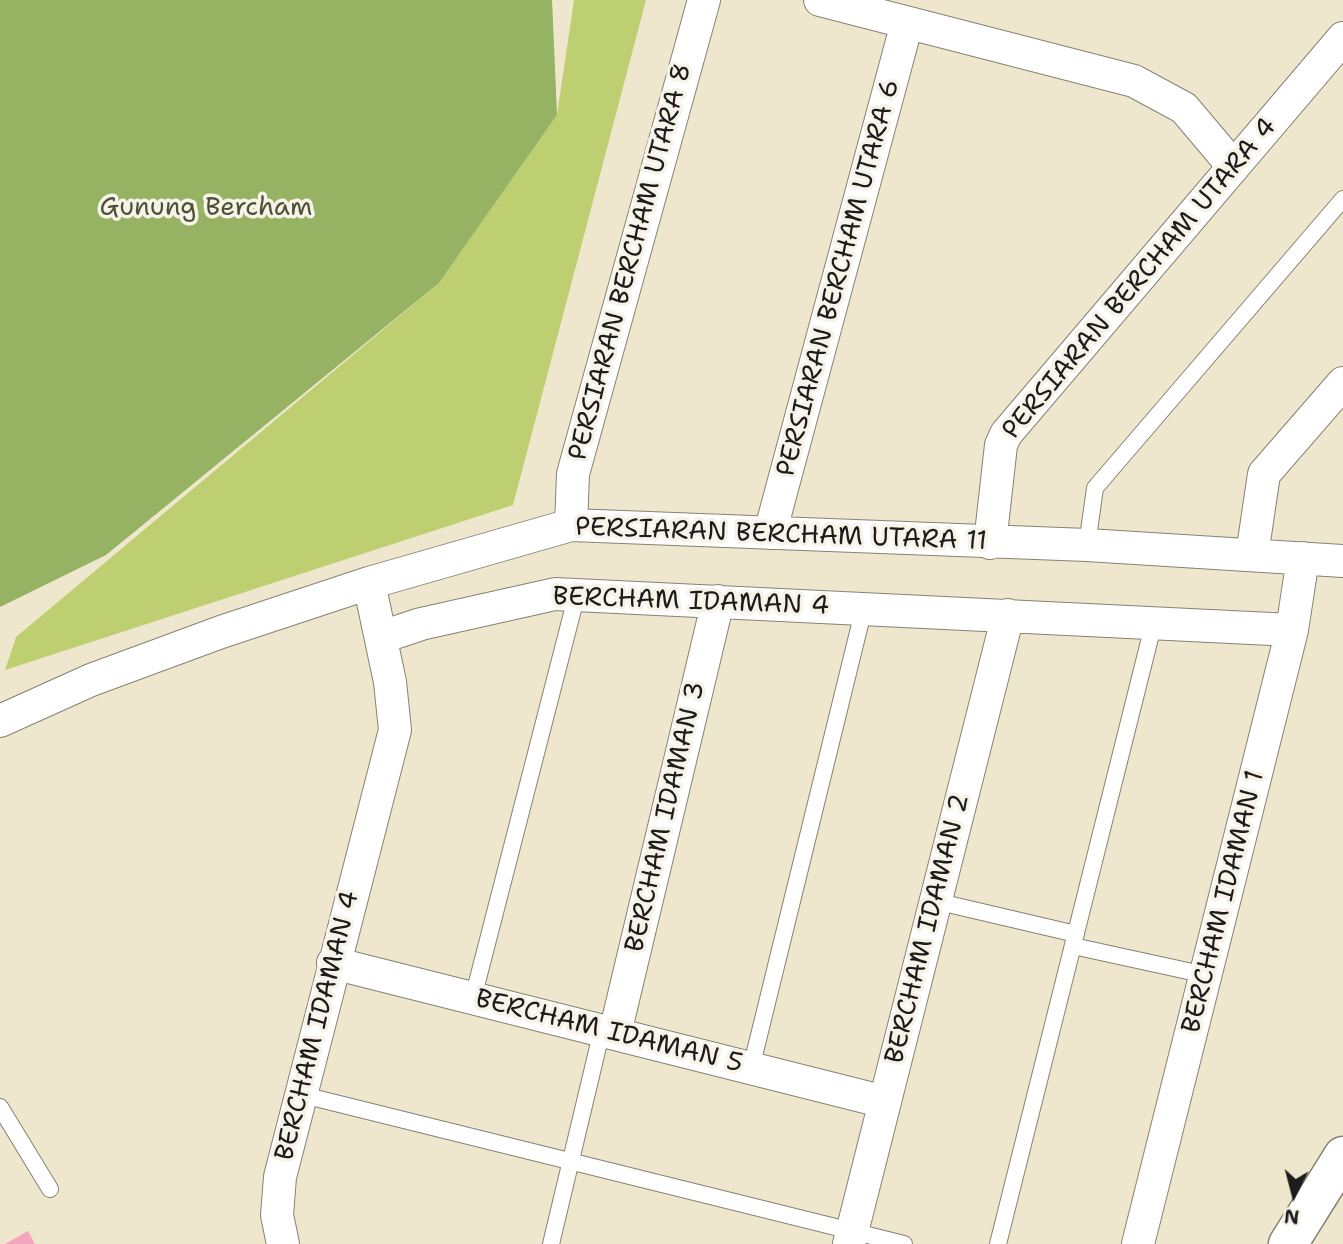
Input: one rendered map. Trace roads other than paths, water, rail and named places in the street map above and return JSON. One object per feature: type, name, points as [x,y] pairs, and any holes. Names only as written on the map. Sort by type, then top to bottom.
[{"type":"main road","points":[[1288,1244],[1343,1156]]},
{"type":"street","name":"PERSIARAN BERCHAM UTARA 8","points":[[571,525],[573,474],[704,0]]},
{"type":"street","points":[[820,0],[1134,81],[1184,108],[1233,166]]},
{"type":"street","name":"PERSIARAN BERCHAM UTARA 6","points":[[770,533],[907,23]]},
{"type":"street","name":"PERSIARAN BERCHAM UTARA 4","points":[[990,542],[999,458],[1006,434],[1343,38]]},
{"type":"street","points":[[1252,555],[1264,474],[1343,383]]},
{"type":"street","name":"PERSIARAN BERCHAM UTARA 11","points":[[0,721],[91,680],[221,632],[369,583],[571,525],[1087,545],[1343,561]]},
{"type":"street","name":"BERCHAM IDAMAN 1","points":[[1138,1244],[1292,630],[1303,558]]},
{"type":"street","points":[[369,583],[382,637]]},
{"type":"street","name":"BERCHAM IDAMAN 4","points":[[283,1244],[276,1215],[280,1177],[299,1094],[395,730],[395,706],[382,637],[421,624],[533,598],[577,594],[1292,630]]},
{"type":"street","name":"BERCHAM IDAMAN 3","points":[[608,1032],[718,601]]},
{"type":"street","name":"BERCHAM IDAMAN 2","points":[[850,1238],[1007,615]]},
{"type":"street","name":"BERCHAM IDAMAN 5","points":[[333,963],[885,1102]]},
{"type":"lane","points":[[1087,545],[1095,488],[1343,199]]},
{"type":"lane","points":[[473,998],[577,594]]},
{"type":"lane","points":[[751,1068],[864,608]]},
{"type":"lane","points":[[998,1244],[1154,622]]},
{"type":"lane","points":[[935,901],[1206,975]]},
{"type":"lane","points":[[551,1244],[570,1161],[608,1032]]},
{"type":"lane","points":[[299,1094],[570,1161],[850,1238],[904,1244]]},
{"type":"lane","points":[[0,1107],[50,1189]]},
{"type":"park label","name":"Gunung Bercham","points":[[206,208]]}]
